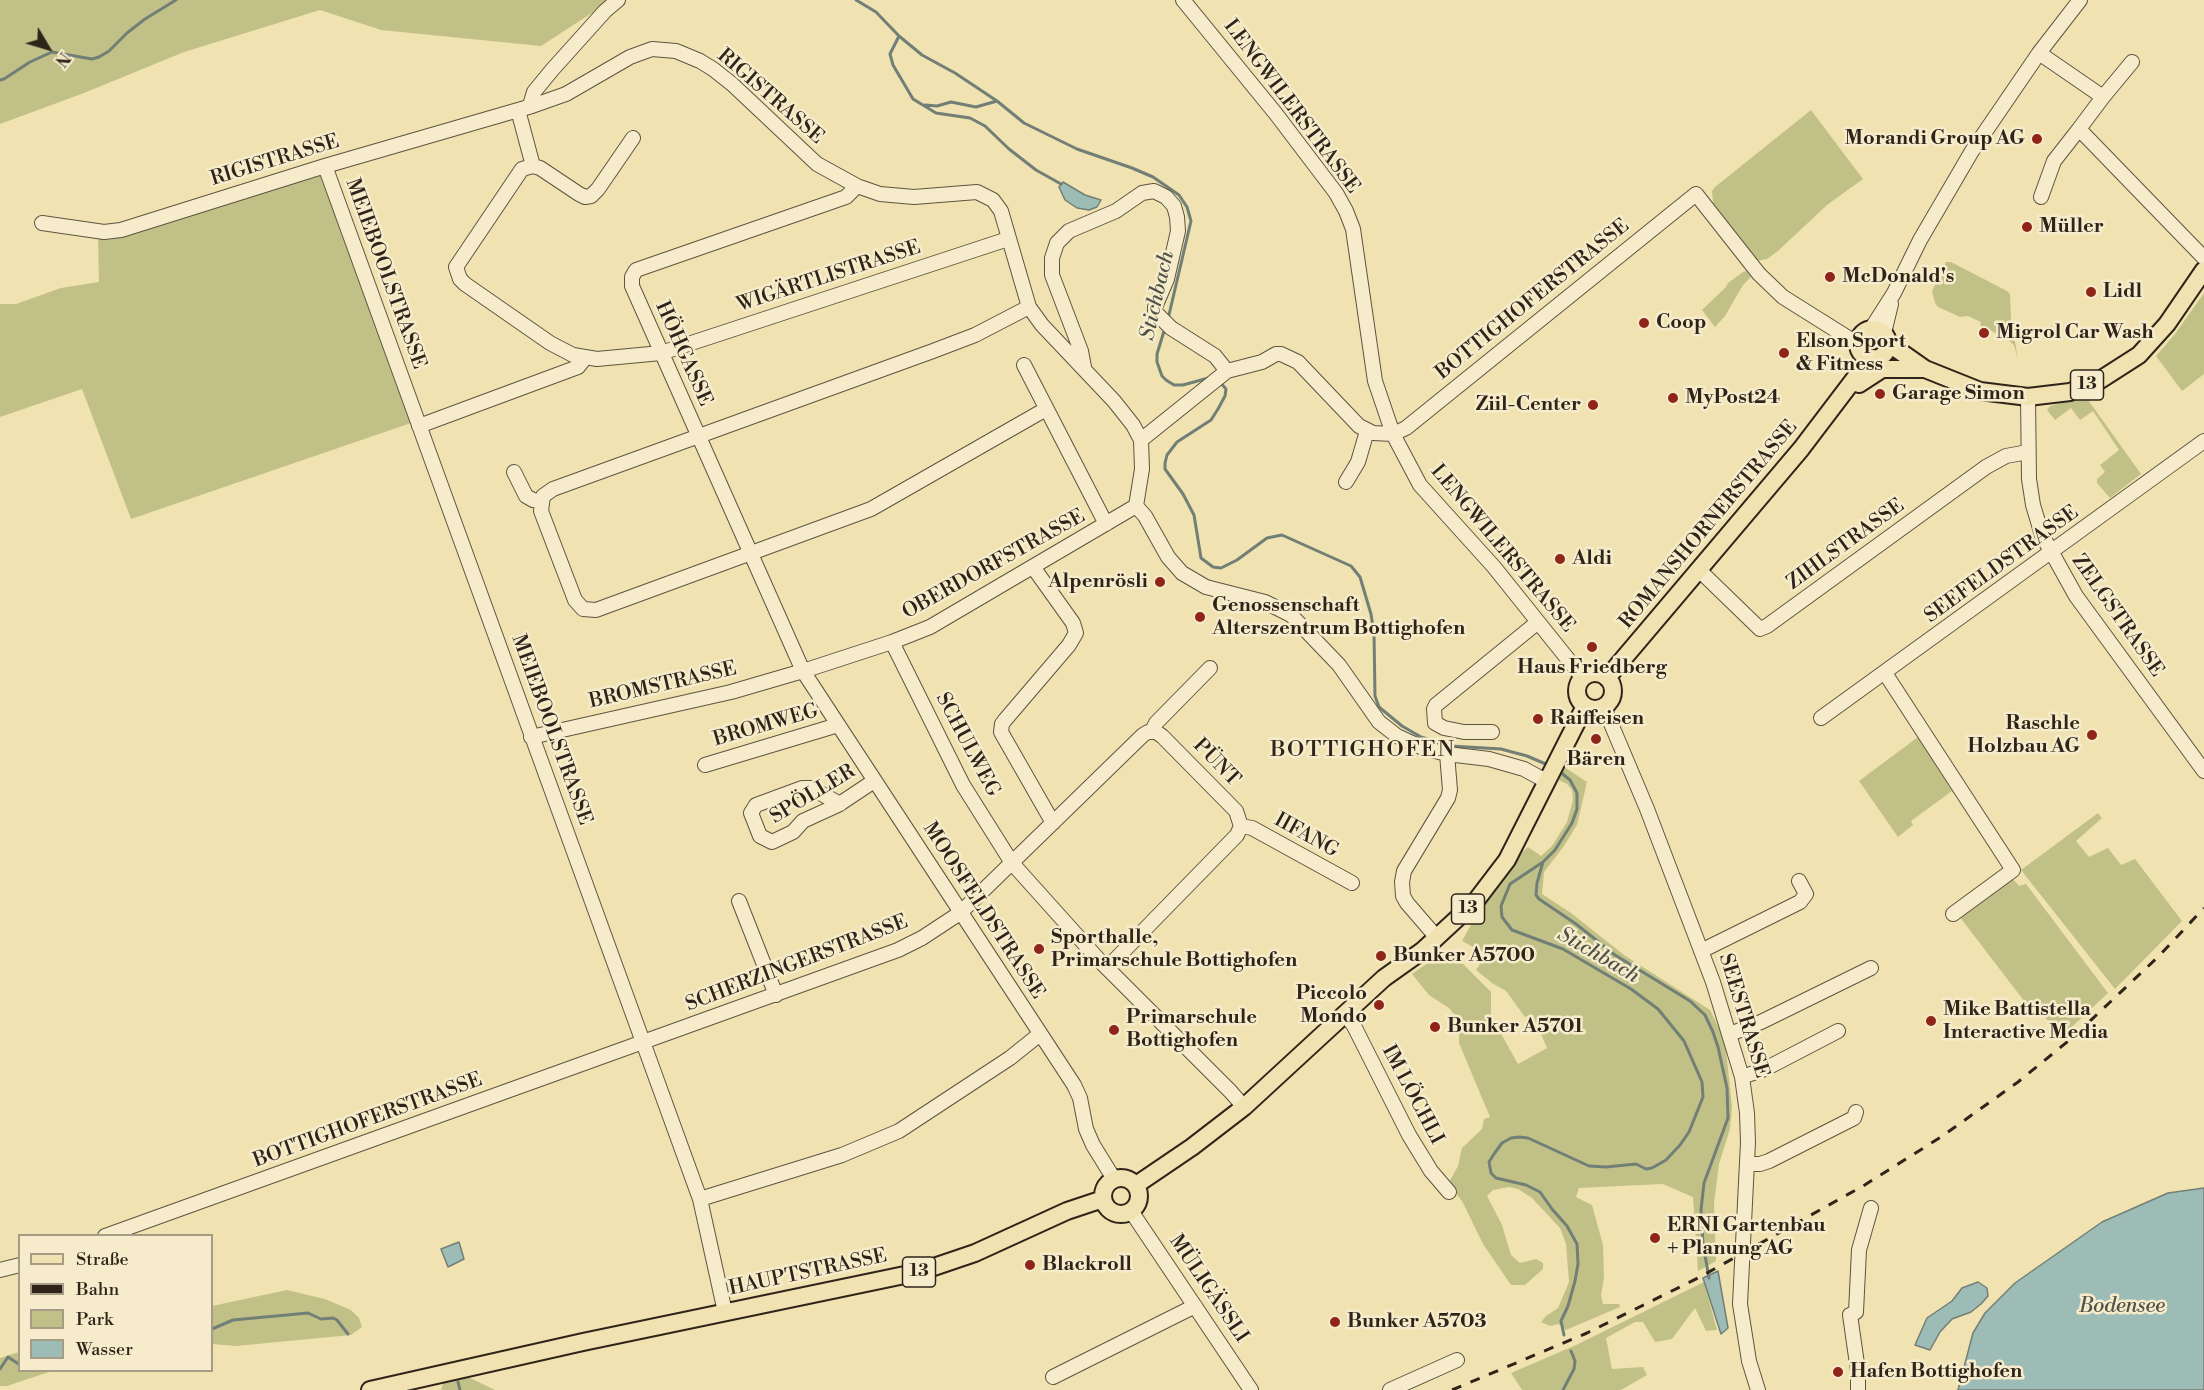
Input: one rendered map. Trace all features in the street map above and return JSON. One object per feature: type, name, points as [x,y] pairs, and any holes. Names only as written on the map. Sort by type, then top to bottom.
[{"type":"main road","name":"13","points":[[1873,344],[1980,392],[2028,397],[2053,395],[2100,381],[2130,362],[2155,339],[2204,270]]},
{"type":"main road","name":"ROMANSHORNERSTRASSE","points":[[1607,678],[1801,449],[1837,401],[1873,344]]},
{"type":"main road","name":"13","points":[[1837,401],[1869,376],[1882,369],[1919,365]]},
{"type":"main road","points":[[1595,673],[1607,678],[1613,691],[1611,700],[1604,707],[1594,709],[1585,706],[1579,699],[1577,690],[1583,678],[1595,673]]},
{"type":"main road","name":"13","points":[[1136,1185],[1192,1147],[1244,1107],[1345,1014],[1400,965],[1422,951],[1474,902],[1507,860],[1585,706]]},
{"type":"main road","name":"13","points":[[1400,965],[1406,955],[1480,885],[1518,837]]},
{"type":"main road","points":[[1114,1179],[1128,1179],[1136,1185],[1140,1196],[1136,1207],[1131,1211],[1114,1213],[1105,1205],[1103,1200],[1106,1186],[1114,1179]]},
{"type":"main road","name":"HAUPTSTRASSE","points":[[370,1390],[919,1272],[975,1253],[1067,1211],[1103,1200]]},
{"type":"street","points":[[532,106],[534,93],[552,70],[605,11],[618,0]]},
{"type":"street","name":"LENGWILERSTRASSE","points":[[1183,0],[1276,114],[1346,211],[1353,229],[1376,381],[1393,435],[1420,485],[1494,567],[1583,678]]},
{"type":"street","name":"ROMANSHORNERSTRASSE","points":[[1873,344],[1894,293],[1920,240],[1969,157],[2039,53],[2080,0]]},
{"type":"street","name":"RIGISTRASSE","points":[[42,223],[104,232],[121,230],[325,166],[532,106],[566,94],[641,52],[652,49],[676,51],[713,69],[817,164],[857,186],[880,194],[914,197],[971,192],[982,194],[998,206],[1029,307],[1042,325],[1114,401],[1133,425],[1141,440]]},
{"type":"street","points":[[2039,53],[2103,97]]},
{"type":"street","points":[[2041,197],[2054,161],[2132,62]]},
{"type":"street","points":[[518,110],[533,166]]},
{"type":"street","points":[[2079,129],[2204,258]]},
{"type":"street","points":[[419,426],[578,367],[585,358],[558,348],[465,284],[457,273],[456,267],[519,172],[528,166],[540,168],[579,194],[585,197],[591,196],[633,138]]},
{"type":"street","name":"MEIEBOOLSTRASSE","points":[[325,166],[700,1199],[725,1312]]},
{"type":"street","name":"HÖHGASSE","points":[[803,671],[661,353],[632,286],[632,277],[636,270],[846,197],[857,186]]},
{"type":"street","points":[[1084,367],[1082,351],[1052,275],[1052,258],[1058,243],[1069,231],[1116,211],[1142,193],[1154,191],[1166,196],[1174,206],[1178,231],[1167,279],[1155,307],[1157,315],[1167,325],[1215,356],[1219,378]]},
{"type":"street","name":"BOTTIGHOFERSTRASSE","points":[[1393,435],[1406,428],[1696,194],[1759,274],[1784,297],[1825,323],[1873,344]]},
{"type":"street","name":"WIGÄRTLISTRASSE","points":[[585,358],[597,360],[661,353],[1008,239]]},
{"type":"street","points":[[1029,307],[975,334],[553,489],[541,501],[542,511],[575,600],[587,610],[596,610],[871,509],[1046,410]]},
{"type":"street","points":[[1393,435],[1367,431],[1359,426],[1298,362],[1291,357],[1276,354],[1262,362],[1219,378],[1141,440],[1142,469],[1137,506],[1168,557],[1182,573],[1206,587],[1265,602],[1284,610],[1339,665],[1379,722],[1388,730],[1409,742],[1448,754],[1550,772]]},
{"type":"street","points":[[1024,365],[1106,524]]},
{"type":"street","name":"ZELGSTRASSE","points":[[2028,397],[2028,452],[2033,505],[2042,535],[2086,611],[2204,771]]},
{"type":"street","points":[[1346,482],[1358,462],[1367,431]]},
{"type":"street","name":"SEEFELDSTRASSE","points":[[1821,718],[2204,441]]},
{"type":"street","name":"ZIHLSTRASSE","points":[[1699,570],[1760,629],[1986,467],[2006,456],[2028,452]]},
{"type":"street","points":[[514,472],[526,496],[541,501]]},
{"type":"street","name":"OBERDORFSTRASSE","points":[[803,671],[930,627],[1137,506]]},
{"type":"street","points":[[1033,567],[1073,623],[1076,633],[1069,645],[1005,720],[1001,732],[1053,823]]},
{"type":"street","points":[[1492,732],[1464,732],[1444,728],[1435,723],[1434,709],[1538,622]]},
{"type":"street","name":"SCHULWEG","points":[[892,642],[963,785],[1012,863],[1107,968],[1244,1107]]},
{"type":"street","points":[[1012,863],[1143,735],[1152,731],[1156,723],[1210,668]]},
{"type":"street","name":"BROMSTRASSE","points":[[531,737],[731,692],[803,671]]},
{"type":"street","name":"MOOSFELDSTRASSE","points":[[803,671],[1077,1090],[1090,1139],[1114,1179]]},
{"type":"street","points":[[1885,673],[2013,870],[1953,914]]},
{"type":"street","name":"SEESTRASSE","points":[[1604,707],[1647,809],[1701,951],[1730,1034],[1742,1077],[1748,1127],[1740,1304],[1749,1361],[1758,1390]]},
{"type":"street","name":"BROMWEG","points":[[705,765],[838,725]]},
{"type":"street","name":"PÜNT","points":[[1152,731],[1162,736],[1236,811],[1241,826]]},
{"type":"street","points":[[1431,932],[1407,903],[1403,896],[1402,882],[1404,871],[1448,798],[1450,790],[1448,754]]},
{"type":"street","name":"SPÖLLER","points":[[840,804],[807,788],[756,805],[752,809],[752,817],[760,836],[772,842],[793,832],[803,821],[840,804],[874,781]]},
{"type":"street","points":[[1107,968],[1237,835],[1241,826]]},
{"type":"street","name":"IIFANG","points":[[1241,826],[1252,828],[1352,883]]},
{"type":"street","name":"SCHERZINGERSTRASSE","points":[[644,1043],[898,950],[922,938],[960,913],[1012,863]]},
{"type":"street","points":[[1701,951],[1800,903],[1806,894],[1799,881]]},
{"type":"street","points":[[739,901],[776,995]]},
{"type":"street","points":[[1730,1034],[1761,1022],[1871,968]]},
{"type":"street","name":"IM LÖCHLI","points":[[1345,1014],[1354,1026],[1409,1135],[1431,1171],[1449,1192]]},
{"type":"street","points":[[1742,1077],[1765,1069],[1838,1031]]},
{"type":"street","points":[[700,1199],[843,1155],[899,1131],[1010,1058],[1040,1034]]},
{"type":"street","name":"BOTTIGHOFERSTRASSE","points":[[111,1234],[644,1043]]},
{"type":"street","points":[[1747,1164],[1769,1161],[1854,1118],[1856,1112]]},
{"type":"street","points":[[1858,1390],[1858,1371],[1850,1315],[1856,1312],[1859,1250],[1870,1208]]},
{"type":"street","name":"MÜLIGÄSSLI","points":[[1131,1211],[1251,1390]]},
{"type":"street","points":[[0,1270],[18,1266]]},
{"type":"street","points":[[1053,1377],[1195,1306]]},
{"type":"street","points":[[1390,1390],[1457,1360]]},
{"type":"green space","points":[[0,0],[612,0],[541,46],[381,30],[320,10],[184,52],[0,124]]},
{"type":"green space","points":[[1811,110],[1863,179],[1827,205],[1778,251],[1767,259],[1756,261],[1713,203],[1712,191]]},
{"type":"green space","points":[[322,173],[411,423],[131,519],[82,389],[0,417],[0,304],[16,304],[61,288],[99,282],[98,236]]},
{"type":"green space","points":[[1946,262],[1951,262],[2010,294],[2011,319],[2018,359],[2014,345],[2007,339],[1980,325],[1981,322],[1968,316],[1960,317],[1938,307],[1935,303],[1932,291]]},
{"type":"green space","points":[[1747,271],[1751,277],[1743,285],[1725,316],[1715,327],[1702,310],[1728,283]]},
{"type":"green space","points":[[2204,293],[2204,374],[2182,391],[2156,356]]},
{"type":"green space","points":[[2086,397],[2141,474],[2110,498],[2097,483],[2097,479],[2105,472],[2100,465],[2119,450],[2093,411],[2080,420],[2071,408],[2055,420],[2047,410],[2050,406]]},
{"type":"green space","points":[[1918,737],[1952,791],[1911,821],[1913,825],[1898,837],[1859,781]]},
{"type":"green space","points":[[1564,767],[1587,782],[1577,825],[1544,872],[1542,894],[1571,913],[1624,955],[1710,1010],[1725,1040],[1732,1107],[1730,1129],[1719,1164],[1714,1204],[1716,1261],[1698,1271],[1693,1197],[1663,1184],[1579,1188],[1576,1197],[1592,1205],[1603,1245],[1604,1277],[1601,1295],[1603,1304],[1619,1304],[1620,1307],[1566,1330],[1558,1324],[1550,1326],[1541,1322],[1558,1308],[1569,1282],[1566,1244],[1560,1228],[1532,1198],[1518,1189],[1509,1187],[1493,1190],[1487,1196],[1502,1225],[1511,1255],[1520,1263],[1536,1259],[1543,1263],[1543,1269],[1525,1285],[1511,1285],[1483,1244],[1462,1201],[1448,1184],[1458,1166],[1462,1148],[1482,1129],[1484,1119],[1490,1117],[1459,1043],[1459,1020],[1449,1008],[1429,995],[1412,974],[1445,951],[1461,962],[1491,992],[1491,1016],[1518,1064],[1547,1048],[1533,1015],[1525,1017],[1506,991],[1476,970],[1486,954],[1462,941],[1478,912],[1504,880],[1523,851],[1528,847],[1541,856],[1552,846],[1567,822],[1573,800],[1572,790],[1559,780]]},
{"type":"green space","points":[[2098,813],[2102,818],[2076,841],[2089,857],[2108,848],[2121,865],[2135,859],[2182,921],[2115,989],[2021,870]]},
{"type":"green space","points":[[2012,878],[2019,886],[2026,884],[2108,993],[2061,1037],[2037,1007],[2031,1010],[1959,916]]},
{"type":"green space","points":[[1704,1282],[1717,1330],[1706,1331],[1695,1308],[1672,1339],[1655,1342],[1643,1322],[1635,1322],[1606,1338],[1612,1369],[1643,1367],[1647,1375],[1621,1390],[1522,1390],[1511,1373],[1576,1345]]},
{"type":"green space","points":[[287,1290],[325,1299],[351,1310],[359,1318],[362,1327],[351,1335],[236,1346],[213,1344],[213,1306]]},
{"type":"green space","points":[[18,1352],[18,1372],[49,1372],[7,1386],[0,1386],[0,1358]]},
{"type":"green space","points":[[468,1377],[495,1390],[441,1390],[443,1383]]},
{"type":"water","points":[[1063,182],[1085,195],[1101,200],[1097,207],[1089,210],[1077,208],[1065,200],[1059,187]]},
{"type":"water","name":"Bodensee","points":[[2204,1188],[2204,1390],[1958,1390],[1973,1333],[1985,1313],[2015,1283],[2102,1222],[2168,1193]]},
{"type":"water","points":[[459,1242],[464,1259],[448,1267],[441,1249]]},
{"type":"water","points":[[1718,1271],[1728,1328],[1721,1334],[1703,1278]]},
{"type":"water","points":[[1978,1282],[1987,1288],[1988,1296],[1981,1304],[1971,1312],[1952,1319],[1940,1332],[1930,1350],[1915,1345],[1927,1318],[1952,1301],[1962,1288]]},
{"type":"waterway","name":"Stichbach","points":[[0,80],[52,52],[92,59],[99,57],[145,19],[176,0]]},
{"type":"waterway","name":"Stichbach","points":[[856,0],[876,12],[899,36],[922,55],[955,73],[997,101],[1024,123],[1077,149],[1153,177],[1179,195],[1187,207],[1191,221],[1168,319]]},
{"type":"waterway","points":[[899,36],[890,54],[893,65],[913,99],[936,113],[970,118],[985,126],[1036,170],[1061,184]]},
{"type":"waterway","points":[[925,105],[937,106],[951,102],[976,107],[997,101]]},
{"type":"waterway","name":"Stichbach","points":[[1165,328],[1157,354],[1162,376],[1174,385],[1183,385],[1212,377]]},
{"type":"waterway","name":"Stichbach","points":[[1220,382],[1226,389],[1225,396],[1211,420],[1177,442],[1167,455],[1165,463],[1165,469],[1183,494],[1194,515],[1201,558],[1213,567],[1221,568],[1237,560],[1267,538],[1282,535],[1351,566],[1360,577],[1371,614],[1374,633],[1375,696],[1379,707],[1402,726],[1421,737],[1451,746],[1501,749],[1548,765]]},
{"type":"waterway","name":"Stichbach","points":[[1559,771],[1570,780],[1577,793],[1577,809],[1572,823],[1555,850],[1543,862],[1510,884],[1501,906],[1502,917],[1512,930],[1563,949],[1631,989],[1658,1009],[1684,1041],[1702,1082],[1703,1097],[1689,1132],[1680,1145],[1666,1160],[1652,1168],[1646,1169],[1636,1164],[1589,1166],[1528,1138],[1519,1137],[1502,1143],[1489,1162],[1491,1173],[1496,1178],[1526,1185],[1540,1192],[1567,1226],[1577,1244],[1578,1264],[1575,1281],[1561,1321],[1564,1335]]},
{"type":"waterway","points":[[1543,862],[1537,883],[1536,895],[1539,899],[1576,924],[1615,955],[1690,1001],[1705,1015],[1713,1032],[1727,1088],[1728,1118],[1704,1183],[1701,1210],[1703,1244],[1709,1278]]},
{"type":"waterway","points":[[213,1329],[233,1320],[308,1313],[321,1319],[337,1320],[348,1334]]},
{"type":"waterway","name":"Stichbach","points":[[1563,1390],[1574,1369],[1575,1361],[1571,1351]]},
{"type":"waterway","points":[[0,1369],[8,1357],[18,1364]]},
{"type":"waterway","points":[[458,1382],[460,1390]]},
{"type":"railway","points":[[1452,1390],[1587,1333],[1700,1277],[1863,1186],[1941,1137],[2018,1082],[2072,1038],[2159,956],[2204,908]]},
{"type":"place","name":"Morandi Group AG","points":[[2037,139]]},
{"type":"place","name":"Müller","points":[[2027,227]]},
{"type":"place","name":"McDonald's","points":[[1830,277]]},
{"type":"place","name":"Lidl","points":[[2091,292]]},
{"type":"place","name":"Coop","points":[[1644,323]]},
{"type":"place","name":"Migrol Car Wash","points":[[1984,333]]},
{"type":"place","name":"Elson Sport & Fitness","points":[[1784,353]]},
{"type":"place","name":"Garage Simon","points":[[1880,394]]},
{"type":"place","name":"MyPost24","points":[[1673,398]]},
{"type":"place","name":"Ziil-Center","points":[[1593,405]]},
{"type":"place","name":"Aldi","points":[[1560,559]]},
{"type":"place","name":"Alpenrösli","points":[[1160,582]]},
{"type":"place","name":"Genossenschaft Alterszentrum Bottighofen","points":[[1200,617]]},
{"type":"place","name":"Haus Friedberg","points":[[1592,647]]},
{"type":"place","name":"Raiffeisen","points":[[1538,719]]},
{"type":"place","name":"Raschle Holzbau AG","points":[[2092,735]]},
{"type":"place","name":"Bären","points":[[1596,739]]},
{"type":"place","name":"Sporthalle, Primarschule Bottighofen","points":[[1039,949]]},
{"type":"place","name":"Bunker A5700","points":[[1381,956]]},
{"type":"place","name":"Piccolo Mondo","points":[[1379,1005]]},
{"type":"place","name":"Mike Battistella Interactive Media","points":[[1931,1021]]},
{"type":"place","name":"Bunker A5701","points":[[1435,1027]]},
{"type":"place","name":"Primarschule Bottighofen","points":[[1114,1030]]},
{"type":"place","name":"ERNI Gartenbau + Planung AG","points":[[1655,1238]]},
{"type":"place","name":"Blackroll","points":[[1030,1265]]},
{"type":"place","name":"Bunker A5703","points":[[1335,1322]]},
{"type":"place","name":"Hafen Bottighofen","points":[[1838,1372]]},
{"type":"district","name":"BOTTIGHOFEN","points":[[1363,751]]}]
